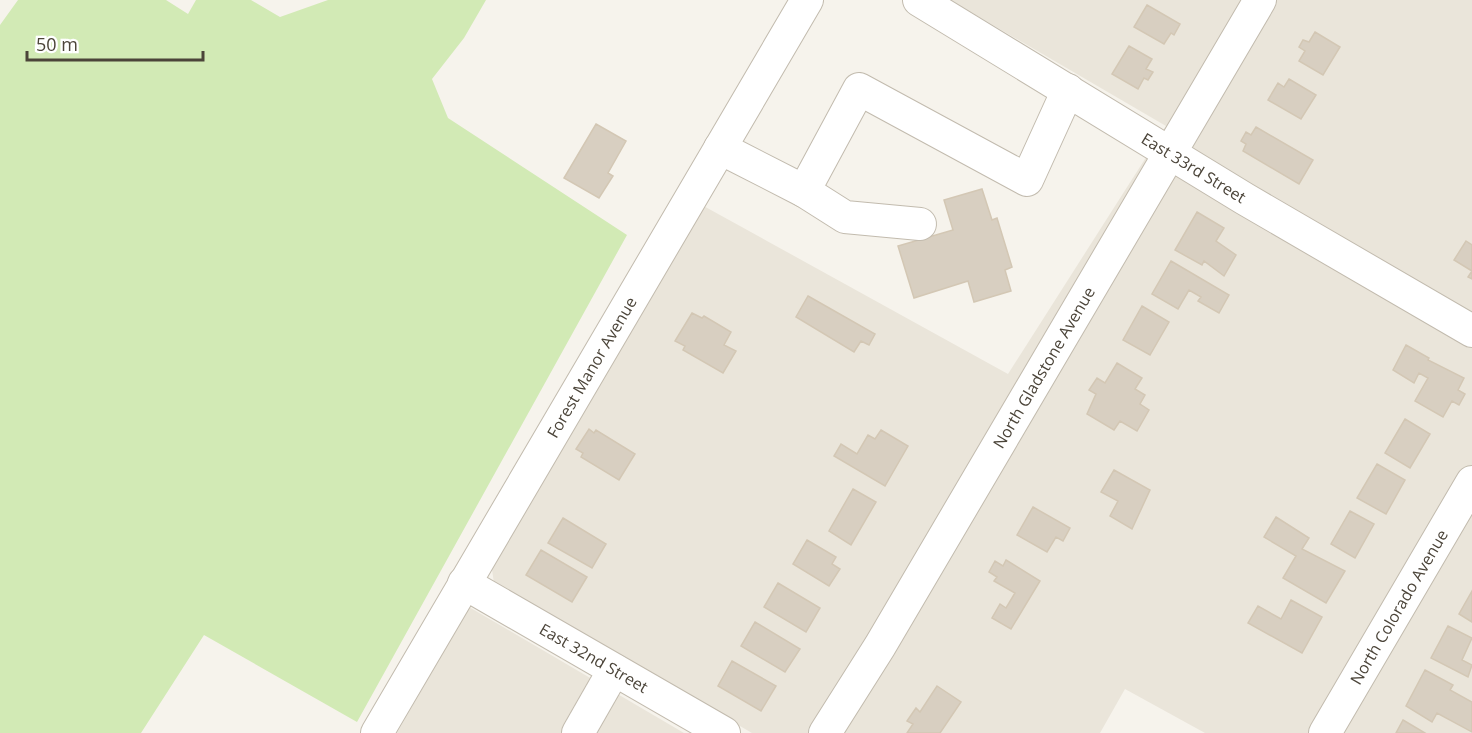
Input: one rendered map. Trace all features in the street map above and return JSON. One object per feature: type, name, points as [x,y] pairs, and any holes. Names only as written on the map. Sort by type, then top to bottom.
[{"type":"street","name":"Forest Manor Avenue","points":[[377,733],[807,0]]},
{"type":"street","name":"East 33rd Street","points":[[919,0],[1245,199],[1472,331]]},
{"type":"street","name":"North Gladstone Avenue","points":[[825,733],[880,646],[1260,0]]},
{"type":"street","points":[[804,191],[859,89],[1028,180],[1068,90]]},
{"type":"street","points":[[720,148],[804,191],[845,217],[920,224]]},
{"type":"street","name":"North Colorado Avenue","points":[[1325,733],[1472,482]]},
{"type":"street","name":"East 32nd Street","points":[[465,583],[724,733]]},
{"type":"street","points":[[578,733],[614,670]]},
{"type":"shaded area","points":[[950,0],[1472,0],[1472,733],[1205,733],[1125,689],[1100,733],[752,733],[494,583],[491,563],[700,204],[1008,374],[1166,126]]},
{"type":"shaded area","points":[[469,607],[684,733],[397,733]]},
{"type":"green space","points":[[18,0],[166,0],[188,14],[196,0],[251,0],[280,17],[328,0],[486,0],[464,38],[432,79],[448,118],[627,235],[357,722],[204,635],[141,733],[0,733],[0,25]]},
{"type":"building","points":[[1147,5],[1180,24],[1174,35],[1171,33],[1164,44],[1134,27]]},
{"type":"building","points":[[1315,32],[1340,47],[1323,75],[1299,61],[1305,51],[1299,47],[1303,40],[1309,42]]},
{"type":"building","points":[[1129,46],[1152,59],[1146,69],[1153,72],[1148,80],[1144,78],[1138,89],[1112,74]]},
{"type":"building","points":[[1289,79],[1316,95],[1301,119],[1268,100],[1278,83],[1284,87]]},
{"type":"building","points":[[596,124],[626,141],[608,173],[613,176],[599,198],[564,178]]},
{"type":"building","points":[[1256,127],[1313,160],[1299,184],[1243,151],[1246,144],[1241,141],[1246,132],[1251,135]]},
{"type":"building","points":[[982,189],[992,220],[997,218],[1012,267],[1005,270],[1011,291],[974,302],[968,281],[914,298],[898,246],[953,230],[944,200]]},
{"type":"building","points":[[1197,212],[1224,228],[1216,241],[1236,255],[1224,276],[1204,261],[1202,265],[1175,250]]},
{"type":"building","points":[[1466,241],[1472,245],[1472,271],[1454,260]]},
{"type":"building","points":[[1171,261],[1229,295],[1219,313],[1198,301],[1201,297],[1189,290],[1178,309],[1152,294]]},
{"type":"building","points":[[808,296],[875,334],[869,345],[861,341],[854,352],[796,317]]},
{"type":"building","points":[[1142,306],[1169,322],[1150,355],[1123,340]]},
{"type":"building","points":[[692,313],[702,318],[704,316],[731,332],[724,345],[736,351],[723,373],[683,350],[685,346],[675,341]]},
{"type":"building","points":[[1406,345],[1429,358],[1428,360],[1464,378],[1458,390],[1465,394],[1459,405],[1452,401],[1443,417],[1415,401],[1428,378],[1419,373],[1414,383],[1393,370]]},
{"type":"building","points":[[1117,363],[1142,378],[1135,389],[1145,395],[1140,404],[1149,410],[1137,431],[1120,421],[1114,430],[1087,414],[1096,394],[1089,390],[1097,378],[1105,383]]},
{"type":"building","points":[[1405,419],[1430,434],[1410,468],[1385,453]]},
{"type":"building","points":[[589,429],[594,433],[596,430],[635,454],[619,480],[581,457],[583,453],[576,449]]},
{"type":"building","points":[[881,430],[908,446],[885,486],[834,456],[841,444],[857,454],[868,435],[875,439]]},
{"type":"building","points":[[1377,464],[1405,480],[1386,514],[1357,498]]},
{"type":"building","points":[[1114,470],[1150,490],[1132,529],[1110,516],[1118,501],[1101,492]]},
{"type":"building","points":[[853,489],[876,502],[851,545],[829,531]]},
{"type":"building","points":[[1033,507],[1070,528],[1063,541],[1056,537],[1047,552],[1017,535]]},
{"type":"building","points":[[1350,511],[1374,524],[1355,558],[1331,544]]},
{"type":"building","points":[[1276,517],[1309,538],[1302,549],[1345,571],[1326,603],[1283,578],[1296,556],[1264,537]]},
{"type":"building","points":[[563,518],[606,544],[592,568],[548,543]]},
{"type":"building","points":[[807,540],[836,557],[832,564],[840,569],[829,586],[793,564]]},
{"type":"building","points":[[541,550],[587,577],[572,602],[526,575]]},
{"type":"building","points":[[1006,560],[1040,581],[1011,629],[992,618],[1000,604],[1006,608],[1015,593],[994,581],[997,577],[989,572],[995,561],[1003,566]]},
{"type":"building","points":[[778,583],[820,608],[806,632],[764,607]]},
{"type":"building","points":[[1472,591],[1472,622],[1459,614]]},
{"type":"building","points":[[1291,600],[1322,617],[1302,653],[1248,623],[1258,606],[1281,619]]},
{"type":"building","points":[[755,622],[800,649],[785,672],[741,646]]},
{"type":"building","points":[[1448,626],[1472,638],[1462,660],[1472,665],[1468,677],[1431,658]]},
{"type":"building","points":[[732,661],[776,686],[761,711],[718,686]]},
{"type":"building","points":[[1425,670],[1453,685],[1450,690],[1472,702],[1472,732],[1437,713],[1432,722],[1406,706]]},
{"type":"building","points":[[937,686],[961,702],[940,733],[907,733],[913,724],[907,721],[916,708],[920,712]]},
{"type":"building","points":[[1403,720],[1425,733],[1396,733]]}]
